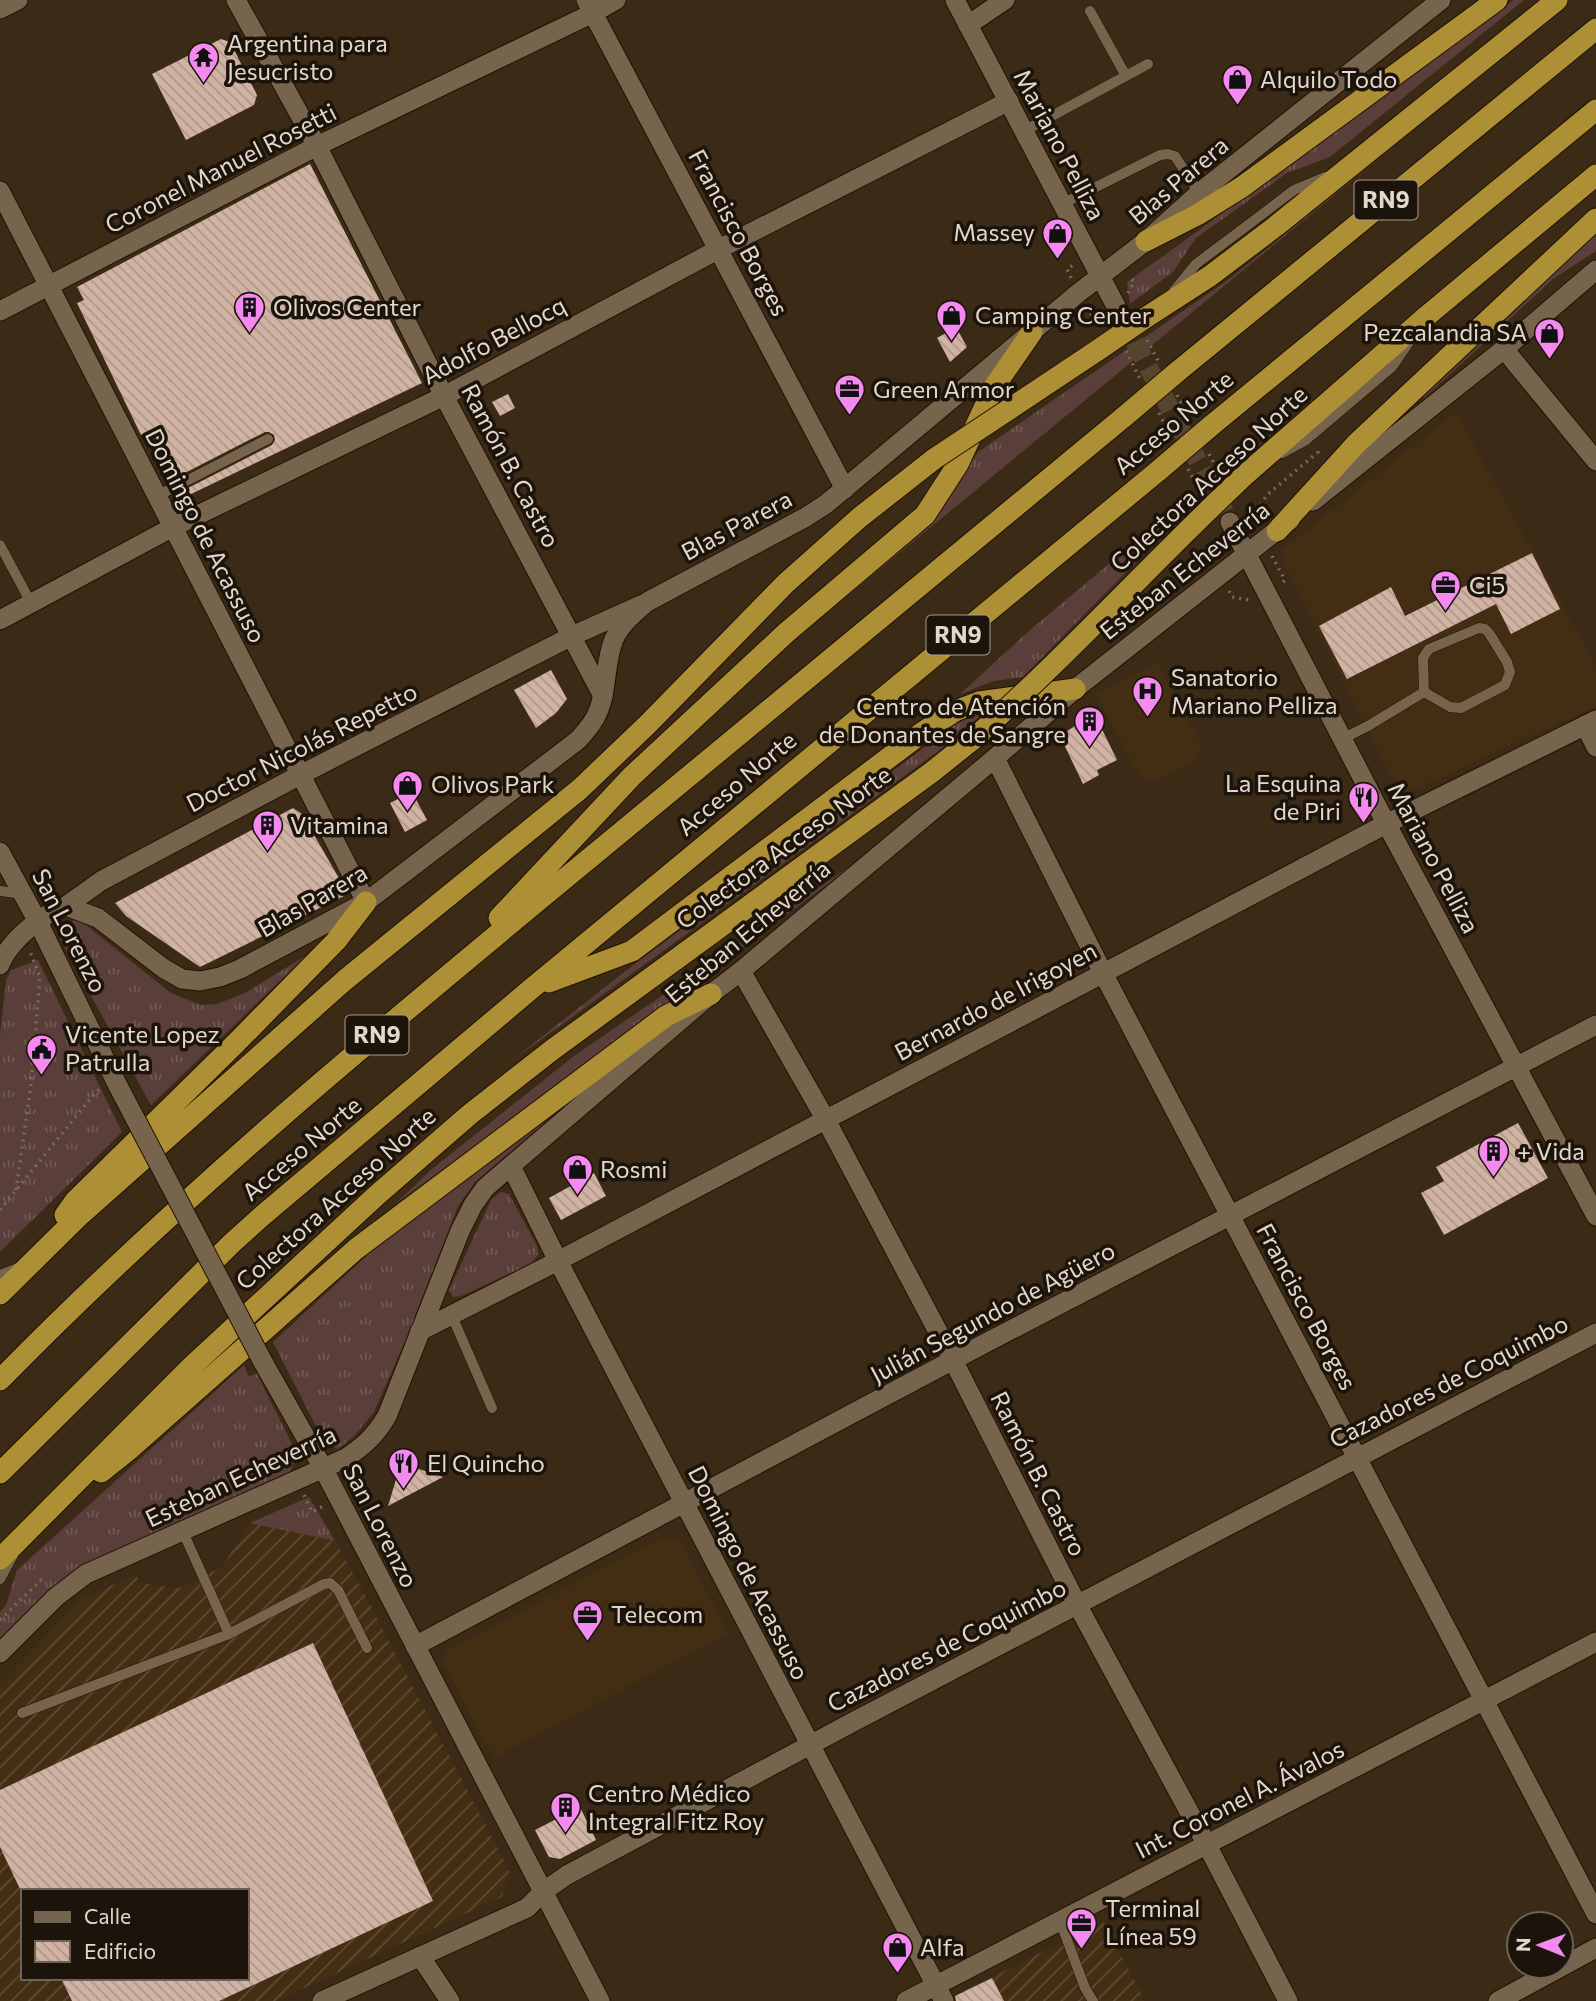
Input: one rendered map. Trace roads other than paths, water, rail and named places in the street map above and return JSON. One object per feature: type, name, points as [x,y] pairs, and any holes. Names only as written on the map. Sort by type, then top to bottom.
[{"type":"highway","points":[[1146,241],[1197,215],[1242,187],[1497,0]]},
{"type":"highway","points":[[0,1294],[77,1219],[345,980],[580,789],[648,724],[786,583],[859,518],[934,459],[1210,276],[1557,0]]},
{"type":"highway","name":"Acceso Norte","points":[[0,1380],[211,1178],[438,983],[1596,29]]},
{"type":"highway","name":"Acceso Norte","points":[[0,1473],[232,1243],[531,989],[1596,110]]},
{"type":"highway","name":"Colectora Acceso Norte","points":[[0,1559],[131,1426],[258,1304],[469,1115],[552,1050],[972,740],[1019,699],[1196,520],[1248,472],[1428,315],[1596,175]]},
{"type":"highway","points":[[1277,531],[1356,443],[1596,219]]},
{"type":"highway","points":[[438,983],[632,775],[787,632],[925,515],[958,464],[994,387],[1032,332]]},
{"type":"highway","points":[[531,989],[632,951],[923,732],[955,711],[979,702],[1075,689]]},
{"type":"highway","points":[[32,1262],[75,1201],[336,941],[366,902]]},
{"type":"highway","points":[[26,1532],[131,1448],[356,1249],[666,1016],[711,994]]},
{"type":"highway","points":[[0,1369],[36,1343]]},
{"type":"street","points":[[0,9],[18,0]]},
{"type":"street","name":"Ramón B. Castro","points":[[236,0],[317,146],[444,396],[603,696]]},
{"type":"street","name":"Coronel Manuel Rosetti","points":[[0,311],[590,6],[616,0]]},
{"type":"street","name":"Mariano Pelliza","points":[[955,0],[1119,312]]},
{"type":"street","points":[[968,25],[1005,0]]},
{"type":"street","name":"Blas Parera","points":[[66,906],[98,918],[163,968],[182,979],[200,981],[240,969],[366,902],[563,753],[591,726],[603,696],[605,672],[614,639],[628,619],[647,602],[806,517],[845,489],[1032,332],[1146,241],[1199,193],[1441,0]]},
{"type":"street","name":"Francisco Borges","points":[[590,6],[845,489]]},
{"type":"street","name":"Adolfo Bellocq","points":[[0,620],[173,527],[444,396],[719,249],[1009,101]]},
{"type":"street","name":"Domingo de Acassuso","points":[[0,191],[366,902]]},
{"type":"street","name":"Esteban Echeverría","points":[[0,1653],[56,1597],[86,1574],[346,1458],[366,1444],[387,1416],[460,1231],[485,1188],[711,994],[1075,689],[1504,349],[1596,270]]},
{"type":"street","points":[[1504,349],[1596,461]]},
{"type":"street","name":"Mariano Pelliza","points":[[1230,522],[1386,824],[1596,1216]]},
{"type":"street","name":"Doctor Nicolás Repetto","points":[[0,965],[12,944],[38,922],[51,912],[66,906],[101,880],[572,636],[647,602]]},
{"type":"street","points":[[1590,723],[1596,747]]},
{"type":"street","name":"Bernardo de Irigoyen","points":[[420,1331],[558,1261],[1386,824],[1590,723]]},
{"type":"street","name":"Francisco Borges","points":[[995,758],[1103,974],[1596,1914]]},
{"type":"street","name":"San Lorenzo","points":[[0,852],[38,922],[110,1085],[323,1468],[600,2001]]},
{"type":"street","name":"Ramón B. Castro","points":[[741,971],[826,1120],[953,1360],[1078,1606],[1288,2001]]},
{"type":"street","name":"Julián Segundo de Agüero","points":[[415,1646],[953,1360],[1596,1025]]},
{"type":"street","name":"Domingo de Acassuso","points":[[511,1166],[809,1746],[940,1993]]},
{"type":"street","name":"Cazadores de Coquimbo","points":[[322,2001],[527,1908],[544,1891],[567,1875],[1596,1333]]},
{"type":"street","name":"Int. Coronel A. Ávalos","points":[[906,2001],[940,1993],[1060,1921],[1596,1642]]},
{"type":"street","points":[[1497,2001],[1596,1948]]},
{"type":"street","points":[[420,1956],[450,2001]]},
{"type":"lane","points":[[1090,11],[1126,76]]},
{"type":"lane","points":[[1024,131],[1148,64]]},
{"type":"lane","points":[[1062,204],[1160,155],[1168,154],[1175,156],[1199,193]]},
{"type":"lane","points":[[157,496],[268,439]]},
{"type":"lane","points":[[0,545],[32,603]]},
{"type":"lane","points":[[1479,628],[1489,633],[1510,672],[1505,685],[1461,708],[1450,707],[1424,692],[1425,653],[1479,628]]},
{"type":"lane","points":[[1342,739],[1424,692]]},
{"type":"lane","points":[[0,891],[24,894]]},
{"type":"lane","points":[[0,1275],[32,1262]]},
{"type":"lane","points":[[452,1316],[492,1408]]},
{"type":"lane","points":[[0,1579],[26,1532]]},
{"type":"lane","points":[[183,1532],[229,1634]]},
{"type":"lane","points":[[22,1713],[229,1634],[324,1584],[330,1583],[338,1590],[367,1648]]},
{"type":"lane","points":[[1060,1921],[1085,1988],[1093,2001]]},
{"type":"tunnel","points":[[1121,316],[1230,522]]},
{"type":"place","name":"Argentina para Jesucristo","points":[[204,85]]},
{"type":"place","name":"Alquilo Todo","points":[[1237,107]]},
{"type":"place","name":"Massey","points":[[1058,260]]},
{"type":"place","name":"Olivos Center","points":[[250,335]]},
{"type":"place","name":"Camping Center","points":[[952,343]]},
{"type":"place","name":"Pezcalandia SA","points":[[1550,360]]},
{"type":"place","name":"Green Armor","points":[[850,417]]},
{"type":"place","name":"Ci5","points":[[1446,613]]},
{"type":"place","name":"Sanatorio Mariano Pelliza","points":[[1148,719]]},
{"type":"place","name":"Centro de Atención de Donantes de Sangre","points":[[1089,748]]},
{"type":"place","name":"Olivos Park","points":[[408,812]]},
{"type":"place","name":"La Esquina de Piri","points":[[1364,825]]},
{"type":"place","name":"Vitamina","points":[[267,853]]},
{"type":"place","name":"Vicente Lopez Patrulla","points":[[42,1076]]},
{"type":"place","name":"+ Vida","points":[[1494,1179]]},
{"type":"place","name":"Rosmi","points":[[577,1197]]},
{"type":"place","name":"El Quincho","points":[[404,1491]]},
{"type":"place","name":"Telecom","points":[[588,1642]]},
{"type":"place","name":"Centro Médico Integral Fitz Roy","points":[[565,1835]]},
{"type":"place","name":"Terminal Línea 59","points":[[1082,1950]]},
{"type":"place","name":"Alfa","points":[[897,1975]]}]
